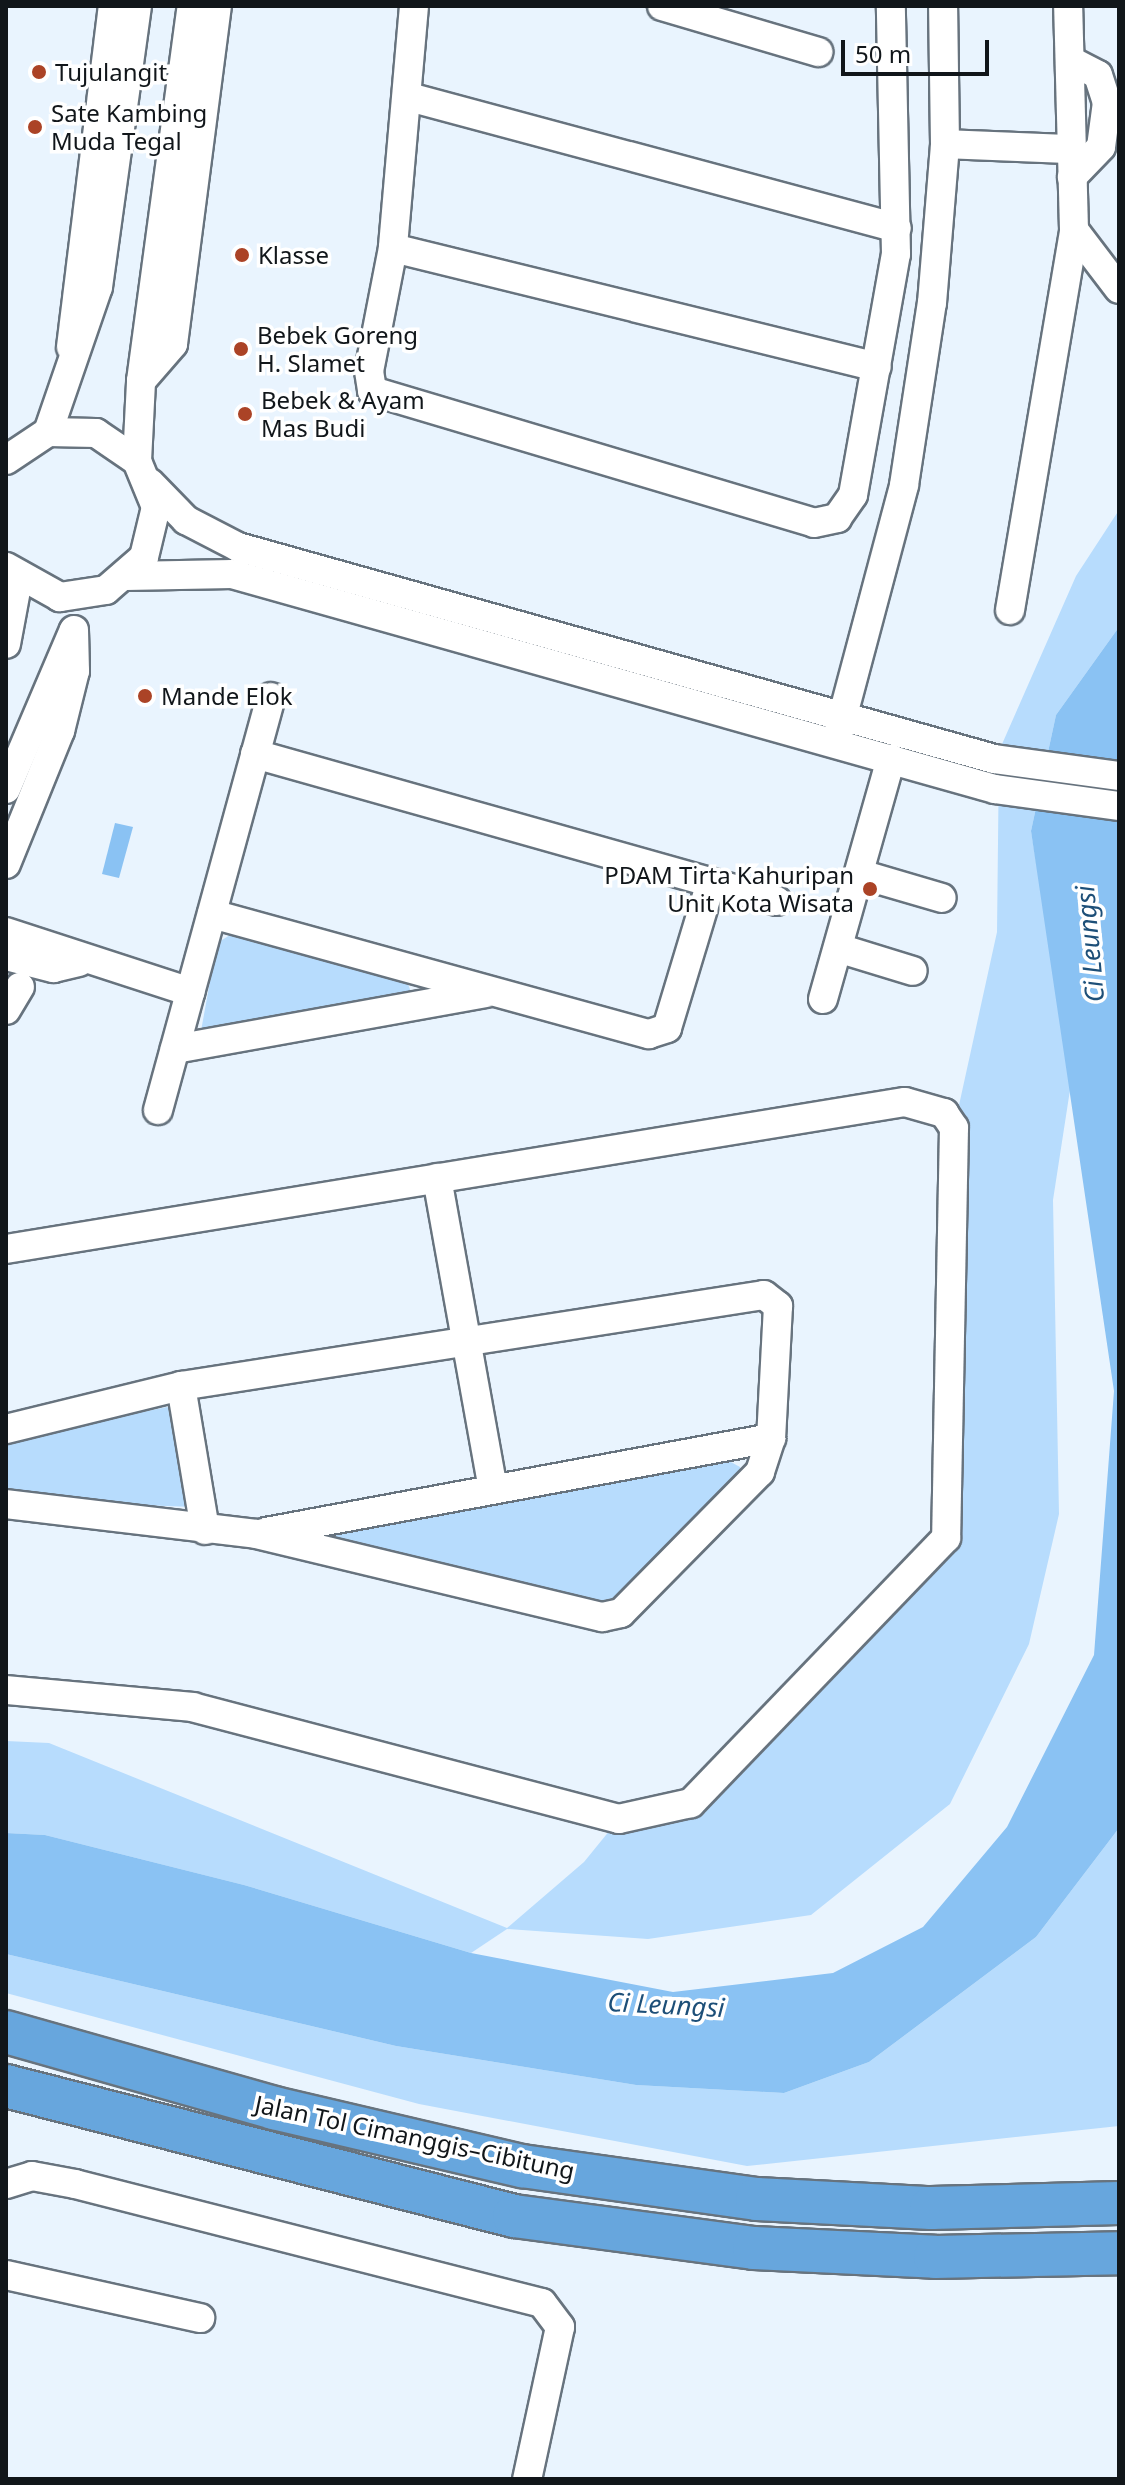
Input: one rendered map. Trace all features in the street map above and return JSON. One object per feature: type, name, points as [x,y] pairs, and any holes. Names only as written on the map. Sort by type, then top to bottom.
[{"type":"highway","name":"Jalan Tol Cimanggis–Cibitung","points":[[6,2032],[274,2108],[522,2166],[757,2199],[931,2208],[1119,2203]]},
{"type":"highway","name":"Jalan Tol Cimanggis–Cibitung","points":[[6,2086],[514,2216],[754,2248],[935,2257],[1119,2253]]},
{"type":"street","points":[[48,432],[74,371],[98,287],[137,18],[114,6],[69,325],[74,371]]},
{"type":"street","points":[[414,6],[409,97],[393,248],[369,371],[372,391],[814,523],[837,518],[853,495],[877,367],[897,228],[891,6]]},
{"type":"street","points":[[662,6],[728,15],[818,52]]},
{"type":"street","points":[[837,741],[904,485],[932,303],[945,144],[943,6]]},
{"type":"street","points":[[945,144],[1072,163],[1101,147],[1107,102],[1098,75],[1071,61],[1068,6]]},
{"type":"street","points":[[6,789],[74,630],[116,583],[153,533],[143,472],[141,381],[201,8]]},
{"type":"street","points":[[409,97],[897,228]]},
{"type":"street","points":[[1010,610],[1074,230],[1072,163]]},
{"type":"street","points":[[1074,230],[1119,289]]},
{"type":"street","points":[[393,248],[877,367]]},
{"type":"street","points":[[7,458],[48,432],[96,433],[143,472],[186,520],[238,547],[844,713],[994,759],[1119,776]]},
{"type":"street","points":[[6,644],[12,573],[60,597],[116,583],[232,574],[891,758],[1033,794],[1119,806]]},
{"type":"street","points":[[6,864],[60,731],[75,671],[74,630]]},
{"type":"street","points":[[158,1110],[271,697]]},
{"type":"street","points":[[255,754],[777,901]]},
{"type":"street","points":[[823,999],[891,758]]},
{"type":"street","points":[[860,874],[942,898]]},
{"type":"street","points":[[212,914],[649,1034],[667,1028],[711,882]]},
{"type":"street","points":[[6,932],[57,945],[79,962],[191,992]]},
{"type":"street","points":[[838,948],[913,971]]},
{"type":"street","points":[[6,956],[53,968],[79,962]]},
{"type":"street","points":[[175,1049],[495,991]]},
{"type":"street","points":[[6,1249],[905,1102],[944,1113],[954,1128],[946,1538],[691,1803],[644,1818],[619,1819],[193,1707],[6,1690]]},
{"type":"street","points":[[437,1178],[493,1488]]},
{"type":"street","points":[[6,1429],[181,1386],[764,1295],[778,1306],[771,1438],[760,1472],[643,1596],[611,1615],[257,1534],[6,1504]]},
{"type":"street","points":[[181,1386],[205,1530]]},
{"type":"street","points":[[257,1534],[771,1438]]},
{"type":"street","points":[[6,2184],[32,2176],[75,2184],[542,2303],[560,2327],[527,2479]]},
{"type":"street","points":[[6,2275],[200,2318]]},
{"type":"shaded area","points":[[1119,510],[1119,627],[1056,715],[1031,831],[1072,1077],[1053,1200],[1059,1514],[1029,1644],[950,1804],[811,1915],[648,1939],[507,1929],[471,1953],[244,1885],[45,1835],[6,1833],[6,1741],[49,1743],[507,1928],[584,1862],[619,1819],[691,1803],[945,1538],[954,1128],[997,932],[999,751],[1076,576]]},
{"type":"shaded area","points":[[235,932],[406,979],[411,992],[201,1031],[217,943]]},
{"type":"shaded area","points":[[167,1407],[179,1413],[193,1507],[6,1500],[6,1445],[14,1438]]},
{"type":"shaded area","points":[[729,1461],[740,1467],[741,1481],[608,1610],[332,1538],[349,1524]]},
{"type":"shaded area","points":[[1119,1828],[1119,2126],[747,2166],[419,2104],[6,1993],[6,1954],[396,2046],[636,2085],[784,2093],[869,2062],[1036,1937]]},
{"type":"water","name":"Ci Leungsi","points":[[1119,627],[1119,1828],[1036,1937],[869,2062],[784,2093],[636,2085],[396,2046],[6,1954],[6,1833],[45,1835],[244,1885],[471,1953],[673,1992],[833,1973],[923,1927],[1007,1827],[1094,1655],[1114,1391],[1031,831],[1056,715]]},
{"type":"water","points":[[115,823],[133,827],[119,878],[102,874]]},
{"type":"place","name":"Tujulangit","points":[[39,72]]},
{"type":"place","name":"Sate Kambing Muda Tegal","points":[[35,127]]},
{"type":"place","name":"Klasse","points":[[242,255]]},
{"type":"place","name":"Bebek Goreng H. Slamet","points":[[241,349]]},
{"type":"place","name":"Bebek & Ayam Mas Budi","points":[[245,414]]},
{"type":"place","name":"Mande Elok","points":[[145,696]]},
{"type":"place","name":"PDAM Tirta Kahuripan Unit Kota Wisata","points":[[870,889]]}]
